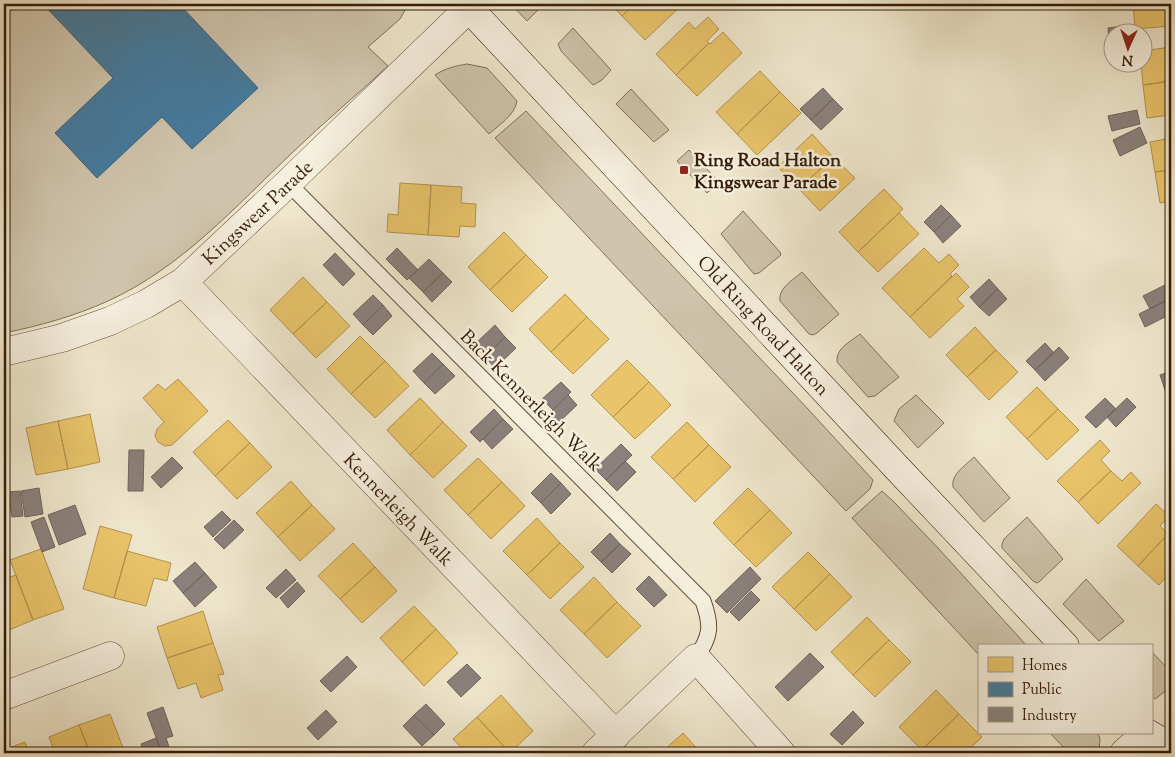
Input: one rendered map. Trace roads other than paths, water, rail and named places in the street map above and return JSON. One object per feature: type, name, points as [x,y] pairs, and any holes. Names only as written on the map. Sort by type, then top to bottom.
[{"type":"street","name":"Kingswear Parade","points":[[4,352],[62,338],[110,321],[146,304],[182,282],[288,183],[467,6]]},
{"type":"street","name":"Old Ring Road Halton","points":[[467,6],[1063,644]]},
{"type":"street","name":"Kennerleigh Walk","points":[[182,282],[616,735]]},
{"type":"street","points":[[4,696],[110,656]]},
{"type":"street","points":[[596,753],[696,658],[781,753]]},
{"type":"street","points":[[1124,753],[1146,734]]},
{"type":"street","points":[[1147,734],[1151,753]]},
{"type":"street","points":[[1149,734],[1171,748]]},
{"type":"lane","name":"Back Kennerleigh Walk","points":[[288,183],[703,601],[708,615],[709,631],[705,646],[696,658]]},
{"type":"place","name":"Ring Road Halton Kingswear Parade","points":[[684,170]]}]
